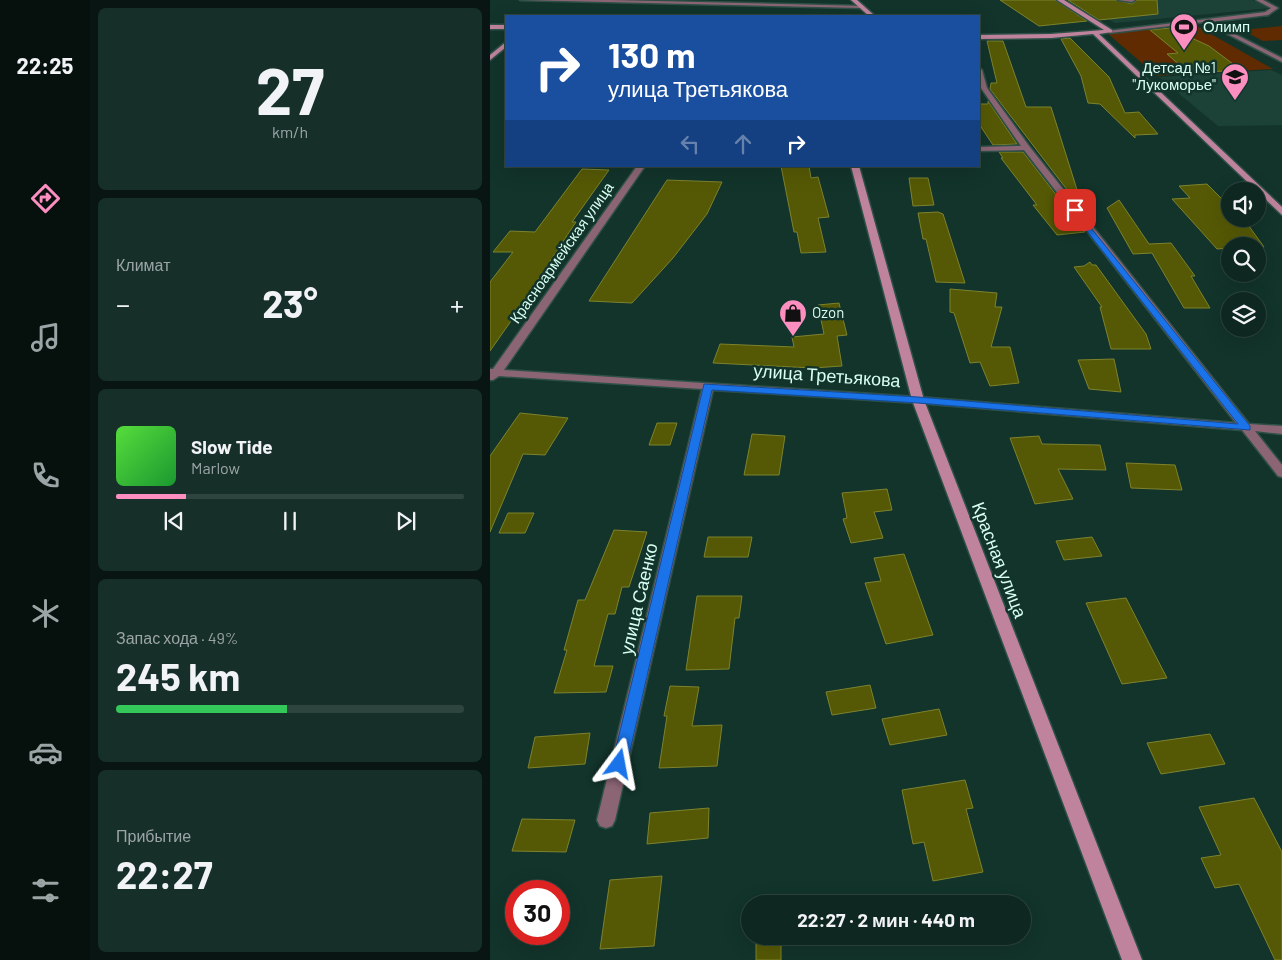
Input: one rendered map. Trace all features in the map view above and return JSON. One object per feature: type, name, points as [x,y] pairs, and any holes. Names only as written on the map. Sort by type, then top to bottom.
[{"type":"street","points":[[523,0],[861,6]]},
{"type":"street","points":[[854,0],[871,15]]},
{"type":"street","points":[[1060,0],[1110,31]]},
{"type":"street","points":[[1121,0],[1132,0]]},
{"type":"street","points":[[1259,0],[1274,6],[1274,10],[1266,14]]},
{"type":"street","points":[[980,37],[1051,36],[1274,14]]},
{"type":"street","points":[[1206,20],[1282,60]]},
{"type":"street","points":[[490,27],[505,27]]},
{"type":"street","points":[[1094,32],[1282,212]]},
{"type":"street","points":[[490,58],[505,45]]},
{"type":"street","points":[[980,74],[984,88],[1026,148],[1282,472]]},
{"type":"street","points":[[980,149],[1026,148]]},
{"type":"street","name":"Красноармейская улица","points":[[492,376],[640,167]]},
{"type":"street","name":"Красная улица","points":[[855,167],[918,400],[1132,960]]},
{"type":"street","name":"улица Третьякова","points":[[492,376],[708,386],[918,400],[1282,430]]},
{"type":"street","name":"улица Саенко","points":[[606,820],[708,386]]},
{"type":"shaded area","points":[[1074,0],[1252,0],[1271,8],[1115,23]]},
{"type":"shaded area","name":"Олимп","points":[[1195,25],[1273,69],[1157,76],[1107,33]]},
{"type":"shaded area","points":[[1282,26],[1282,40],[1263,41],[1242,30]]},
{"type":"shaded area","name":"Детсад №1 \"Лукоморье\"","points":[[1271,70],[1282,75],[1282,125],[1218,126],[1159,77]]},
{"type":"building","points":[[1000,0],[1055,0],[1087,21],[1039,26]]},
{"type":"building","points":[[1068,0],[1116,0],[1132,4],[1137,0],[1157,0],[1158,14],[1099,20]]},
{"type":"building","points":[[1170,28],[1209,46],[1241,70],[1189,73],[1167,54],[1178,53],[1150,30]]},
{"type":"building","points":[[1070,38],[1109,77],[1125,113],[1139,112],[1158,134],[1135,135],[1135,138],[1100,104],[1088,103],[1081,76],[1061,39]]},
{"type":"building","points":[[987,41],[1003,41],[1026,107],[1051,107],[1084,212],[990,89],[991,83],[997,83]]},
{"type":"building","points":[[988,101],[1017,144],[993,145],[980,126],[980,104],[988,104]]},
{"type":"building","points":[[999,152],[1023,152],[1085,232],[1057,235],[1033,205],[1037,205],[1001,158],[1003,158]]},
{"type":"building","points":[[781,167],[809,167],[811,178],[818,177],[829,217],[818,218],[826,252],[801,253],[797,232],[794,232]]},
{"type":"building","points":[[582,169],[609,170],[572,222],[576,222],[535,284],[537,284],[490,351],[490,282],[513,252],[493,252],[510,231],[535,232]]},
{"type":"building","points":[[909,178],[928,178],[934,205],[913,206]]},
{"type":"building","points":[[667,180],[722,182],[707,214],[673,258],[632,303],[589,301]]},
{"type":"building","points":[[1207,184],[1221,198],[1221,227],[1250,227],[1257,237],[1221,237],[1221,249],[1217,249],[1172,199],[1190,198],[1179,186]]},
{"type":"building","points":[[1119,200],[1149,244],[1171,243],[1195,276],[1191,276],[1210,308],[1184,308],[1152,253],[1133,254],[1107,208]]},
{"type":"building","points":[[938,212],[943,214],[965,283],[936,282],[926,239],[923,239],[918,213]]},
{"type":"building","points":[[1090,262],[1092,265],[1096,265],[1146,334],[1151,349],[1111,349],[1100,307],[1102,307],[1074,267],[1084,266]]},
{"type":"building","points":[[950,289],[997,293],[995,307],[1002,307],[991,347],[1010,347],[1019,383],[990,386],[980,362],[970,363],[954,313],[950,312]]},
{"type":"building","points":[[839,303],[847,335],[837,336],[842,366],[813,368],[713,363],[720,344],[794,347],[792,337],[824,334],[818,305]]},
{"type":"building","points":[[1114,359],[1121,392],[1089,389],[1078,360]]},
{"type":"building","points":[[520,413],[568,418],[545,455],[523,454],[490,532],[490,456]]},
{"type":"building","points":[[657,423],[677,423],[670,445],[649,445]]},
{"type":"building","points":[[752,434],[785,436],[779,475],[744,475]]},
{"type":"building","points":[[1039,436],[1042,444],[1100,445],[1106,470],[1058,469],[1073,499],[1035,504],[1010,438]]},
{"type":"building","points":[[1126,463],[1175,465],[1182,490],[1131,488]]},
{"type":"building","points":[[887,489],[892,510],[874,512],[883,538],[851,543],[843,519],[847,518],[842,493]]},
{"type":"building","points":[[508,513],[534,513],[525,533],[499,533]]},
{"type":"building","points":[[614,530],[647,532],[629,587],[622,587],[615,614],[608,614],[594,666],[613,666],[606,692],[554,693],[567,650],[564,650],[578,600],[585,600]]},
{"type":"building","points":[[708,537],[752,537],[748,557],[704,557]]},
{"type":"building","points":[[1092,537],[1102,556],[1064,560],[1056,541]]},
{"type":"building","points":[[904,554],[933,635],[886,644],[865,583],[881,581],[874,558]]},
{"type":"building","points":[[697,596],[742,596],[739,618],[735,618],[729,669],[686,670]]},
{"type":"building","points":[[1126,598],[1167,678],[1122,684],[1086,603]]},
{"type":"building","points":[[870,685],[876,708],[832,715],[826,692]]},
{"type":"building","points":[[670,686],[699,687],[692,726],[722,725],[717,766],[659,768],[667,716],[664,716]]},
{"type":"building","points":[[939,709],[947,735],[890,745],[882,719]]},
{"type":"building","points":[[590,733],[585,764],[528,768],[535,737]]},
{"type":"building","points":[[1210,734],[1225,764],[1161,774],[1147,743]]},
{"type":"building","points":[[965,780],[973,808],[966,809],[983,872],[933,881],[924,842],[913,844],[902,790]]},
{"type":"building","points":[[1254,798],[1282,852],[1282,960],[1275,960],[1239,884],[1215,888],[1201,858],[1221,855],[1199,807]]},
{"type":"building","points":[[709,808],[708,838],[647,844],[650,813]]},
{"type":"building","points":[[522,819],[575,820],[566,852],[512,851]]},
{"type":"building","points":[[662,876],[654,946],[600,949],[610,880]]},
{"type":"building","points":[[756,945],[781,945],[781,960],[756,960]]},
{"type":"place","name":"Олимп","points":[[1184,51]]},
{"type":"place","name":"Детсад №1 \"Лукоморье\"","points":[[1235,101]]},
{"type":"place","name":"Ozon","points":[[793,337]]},
{"type":"route","points":[[619,764],[708,386],[918,400],[1246,428],[1075,210]]}]
